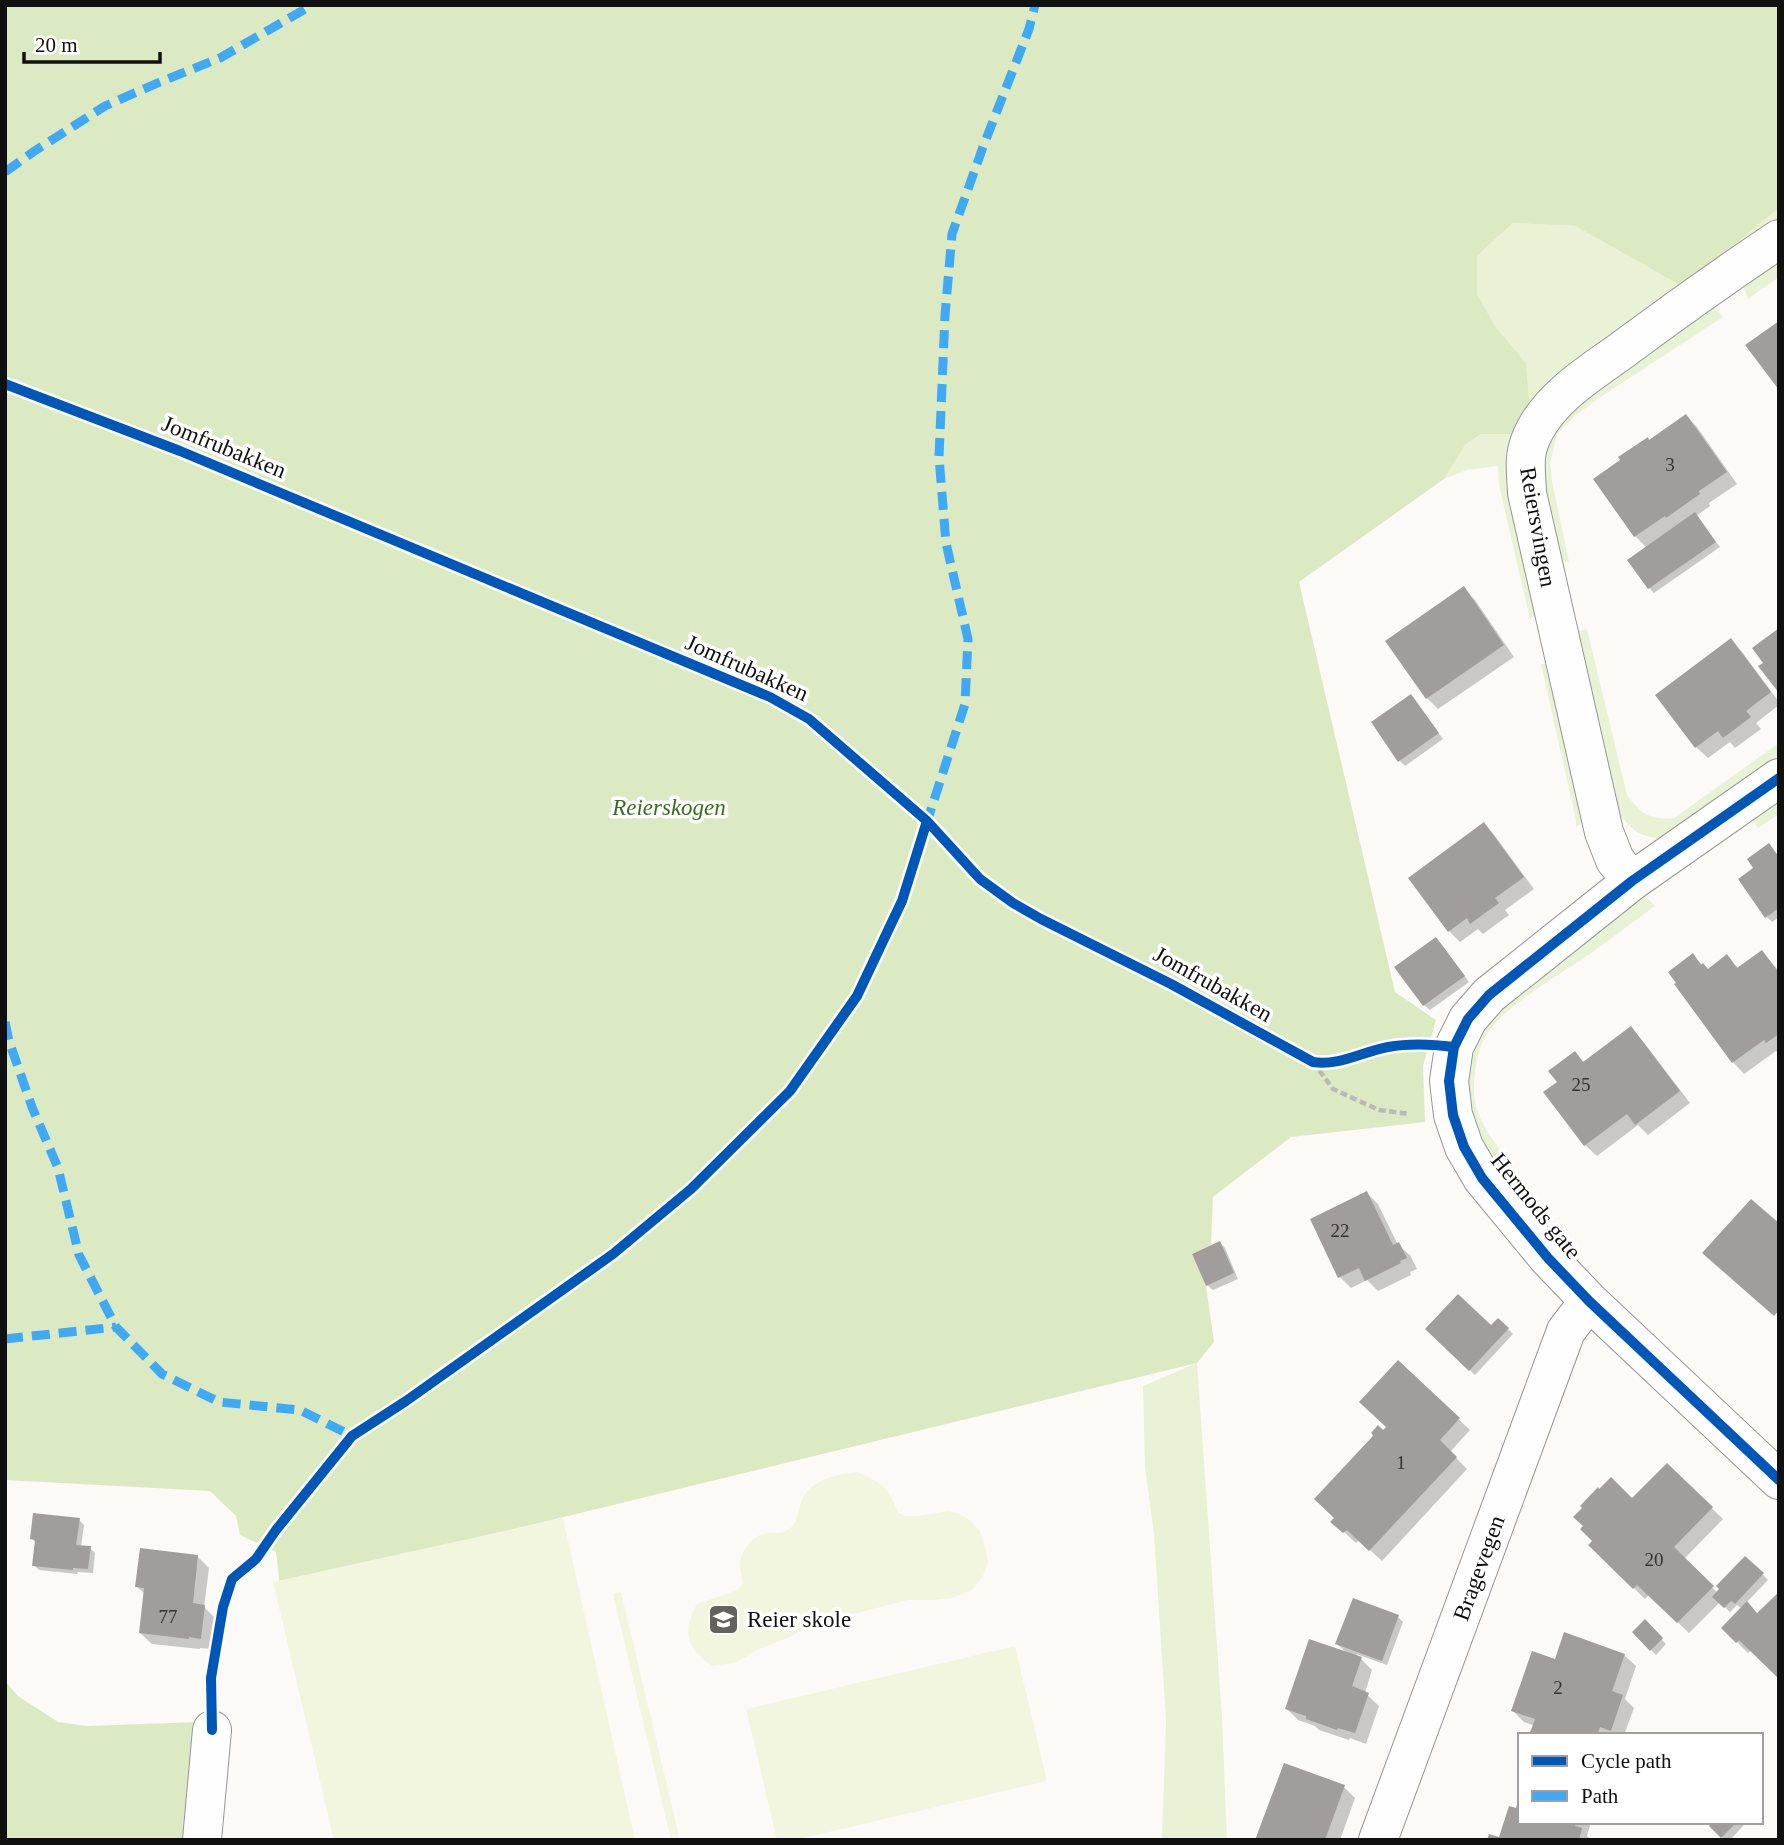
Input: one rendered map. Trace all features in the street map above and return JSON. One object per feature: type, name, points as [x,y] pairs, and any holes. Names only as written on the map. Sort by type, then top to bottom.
[{"type":"street","name":"Reiersvingen","points":[[1632,881],[1615,860],[1604,832],[1527,493],[1525,454],[1535,430],[1550,408],[1578,383],[1779,239]]},
{"type":"street","name":"Hermods gate","points":[[1779,778],[1632,881],[1489,995],[1468,1019],[1454,1047],[1449,1082],[1453,1115],[1464,1147],[1482,1178],[1548,1258],[1589,1301],[1779,1480]]},
{"type":"street","name":"Bragevegen","points":[[1378,1840],[1566,1331],[1589,1301]]},
{"type":"street","points":[[202,1840],[212,1730]]},
{"type":"path","points":[[1307,1060],[1333,1089],[1380,1110],[1404,1114],[1452,1110]]},
{"type":"path","points":[[1307,1060],[1325,1064]]},
{"type":"green space","name":"Reierskogen","points":[[5,5],[1779,5],[1779,208],[1683,287],[1575,226],[1513,223],[1477,256],[1477,294],[1495,326],[1526,363],[1530,408],[1519,434],[1481,434],[1465,445],[1444,479],[1299,582],[1395,992],[1436,1020],[1423,1066],[1425,1122],[1291,1137],[1213,1197],[1211,1245],[1192,1254],[1206,1286],[1214,1342],[1197,1363],[280,1586],[276,1552],[240,1535],[236,1516],[210,1491],[5,1480]]},
{"type":"green space","points":[[1779,208],[1779,221],[1530,408],[1526,363],[1495,326],[1477,295],[1477,256],[1513,223],[1575,226],[1683,287]]},
{"type":"green space","points":[[1779,258],[1779,277],[1748,299],[1745,283]]},
{"type":"green space","points":[[1714,306],[1723,317],[1599,398],[1557,434],[1550,463],[1569,562],[1558,561],[1539,464],[1544,445],[1572,408]]},
{"type":"green space","points":[[1481,434],[1519,434],[1539,612],[1530,619],[1499,485],[1498,466],[1467,470],[1444,479],[1465,445]]},
{"type":"green space","points":[[1587,629],[1627,795],[1642,811],[1652,817],[1674,818],[1779,743],[1779,766],[1667,838],[1641,834],[1629,826],[1613,804],[1575,632]]},
{"type":"green space","points":[[1541,664],[1549,664],[1585,821],[1576,827],[1576,820]]},
{"type":"green space","points":[[1779,800],[1779,814],[1758,828],[1752,819]]},
{"type":"green space","points":[[1645,896],[1655,906],[1504,1014],[1482,1044],[1474,1080],[1476,1106],[1492,1138],[1529,1187],[1517,1197],[1472,1128],[1466,1058],[1485,1019]]},
{"type":"green space","points":[[1197,1363],[1222,1717],[1227,1840],[1162,1840],[1166,1720],[1154,1534],[1145,1467],[1143,1386]]},
{"type":"green space","points":[[857,1472],[883,1486],[898,1512],[905,1516],[948,1511],[970,1520],[980,1531],[986,1550],[988,1563],[983,1576],[972,1590],[952,1598],[908,1600],[808,1626],[735,1663],[711,1666],[696,1652],[689,1638],[689,1623],[697,1604],[738,1590],[743,1583],[740,1561],[748,1544],[766,1533],[789,1529],[806,1493],[818,1482]]},
{"type":"green space","points":[[563,1518],[635,1840],[334,1840],[273,1582]]},
{"type":"green space","points":[[621,1592],[680,1840],[671,1840],[613,1594]]},
{"type":"green space","points":[[1015,1646],[1047,1781],[795,1840],[777,1840],[746,1709]]},
{"type":"green space","points":[[5,1681],[18,1696],[58,1722],[87,1726],[198,1722],[193,1840],[5,1840]]},
{"type":"building","points":[[1779,321],[1779,390],[1745,345]]},
{"type":"building","points":[[1686,414],[1727,472],[1666,518],[1665,516],[1634,537],[1593,479],[1620,460],[1618,457],[1648,437],[1649,440]]},
{"type":"building","points":[[1695,512],[1716,542],[1648,589],[1627,560]]},
{"type":"building","points":[[1464,586],[1504,645],[1426,699],[1385,641]]},
{"type":"building","points":[[1779,628],[1779,693],[1758,666],[1763,663],[1752,648]]},
{"type":"building","points":[[1731,638],[1771,692],[1746,711],[1751,717],[1723,738],[1718,731],[1695,748],[1655,695]]},
{"type":"building","points":[[1411,694],[1439,733],[1398,762],[1371,722]]},
{"type":"building","points":[[1484,822],[1524,877],[1495,898],[1499,903],[1470,924],[1467,918],[1448,932],[1408,878]]},
{"type":"building","points":[[1769,843],[1779,857],[1779,908],[1765,918],[1738,879],[1753,868],[1747,859]]},
{"type":"building","points":[[1436,937],[1465,976],[1423,1006],[1394,967]]},
{"type":"building","points":[[1762,950],[1779,973],[1779,1034],[1766,1043],[1764,1040],[1732,1063],[1668,972],[1693,953],[1701,965],[1703,963],[1708,969],[1727,954],[1737,968]]},
{"type":"building","points":[[1631,1026],[1680,1091],[1635,1125],[1627,1114],[1584,1146],[1543,1092],[1557,1082],[1548,1071],[1575,1051],[1583,1062]]},
{"type":"building","points":[[1367,1191],[1393,1245],[1399,1242],[1407,1258],[1365,1281],[1359,1268],[1338,1278],[1310,1219]]},
{"type":"building","points":[[1751,1199],[1779,1223],[1779,1310],[1774,1316],[1702,1253]]},
{"type":"building","points":[[1220,1241],[1234,1273],[1206,1286],[1192,1254]]},
{"type":"building","points":[[1458,1294],[1491,1325],[1498,1318],[1509,1328],[1469,1371],[1425,1329]]},
{"type":"building","points":[[1398,1360],[1460,1418],[1440,1440],[1457,1457],[1369,1551],[1347,1530],[1343,1533],[1330,1522],[1334,1518],[1314,1499],[1372,1437],[1371,1433],[1378,1425],[1383,1430],[1386,1427],[1359,1402]]},
{"type":"building","points":[[1667,1463],[1713,1507],[1674,1547],[1714,1586],[1677,1623],[1637,1585],[1633,1589],[1588,1545],[1592,1541],[1580,1529],[1583,1526],[1573,1517],[1598,1487],[1599,1489],[1611,1477],[1632,1498]]},
{"type":"building","points":[[33,1513],[80,1518],[76,1545],[91,1546],[88,1569],[32,1566],[35,1540],[30,1539]]},
{"type":"building","points":[[140,1548],[198,1555],[193,1603],[205,1605],[201,1639],[139,1633],[144,1588],[135,1587]]},
{"type":"building","points":[[1745,1556],[1764,1573],[1735,1604],[1731,1601],[1724,1608],[1712,1597],[1719,1589],[1716,1586]]},
{"type":"building","points":[[1779,1592],[1779,1679],[1739,1640],[1736,1643],[1721,1628],[1747,1601],[1757,1613]]},
{"type":"building","points":[[1353,1598],[1399,1615],[1382,1661],[1335,1644]]},
{"type":"building","points":[[1645,1619],[1663,1638],[1650,1651],[1632,1632]]},
{"type":"building","points":[[1564,1632],[1625,1654],[1612,1691],[1623,1695],[1611,1731],[1600,1727],[1598,1733],[1530,1733],[1535,1719],[1511,1711],[1532,1651],[1555,1659]]},
{"type":"building","points":[[1309,1639],[1362,1657],[1352,1686],[1369,1693],[1355,1733],[1338,1728],[1337,1730],[1285,1709]]},
{"type":"building","points":[[1284,1763],[1345,1785],[1325,1840],[1255,1840]]},
{"type":"building","points":[[1518,1801],[1518,1824],[1576,1824],[1575,1826],[1582,1828],[1579,1840],[1487,1840],[1489,1834],[1499,1837],[1509,1806],[1516,1808]]},
{"type":"building","points":[[1711,1824],[1735,1824],[1721,1838],[1709,1826]]},
{"type":"marked path","points":[[5,172],[105,106],[220,58],[312,5]]},
{"type":"marked path","points":[[926,825],[965,704],[968,639],[946,543],[939,457],[945,315],[952,234],[1029,29],[1035,5]]},
{"type":"marked path","points":[[5,1022],[32,1107],[58,1168],[79,1255],[116,1327],[162,1374],[219,1402],[300,1410],[352,1436]]},
{"type":"marked path","points":[[5,1339],[116,1327]]},
{"type":"cycle path","name":"Jomfrubakken","points":[[5,384],[180,451],[770,697],[809,719],[927,821],[980,879],[1013,903],[1171,984],[1313,1062],[1332,1062],[1396,1046],[1421,1044],[1454,1047]]},
{"type":"cycle path","points":[[1779,778],[1632,881],[1489,995],[1468,1019],[1454,1047],[1449,1081],[1453,1115],[1464,1147],[1482,1178],[1548,1258],[1589,1301],[1779,1480]]},
{"type":"cycle path","points":[[212,1730],[211,1678],[223,1607],[232,1579],[256,1559],[352,1436],[406,1401],[613,1254],[691,1189],[790,1091],[857,996],[902,901],[927,821]]},
{"type":"place","name":"Reier skole","points":[[724,1619]]}]
